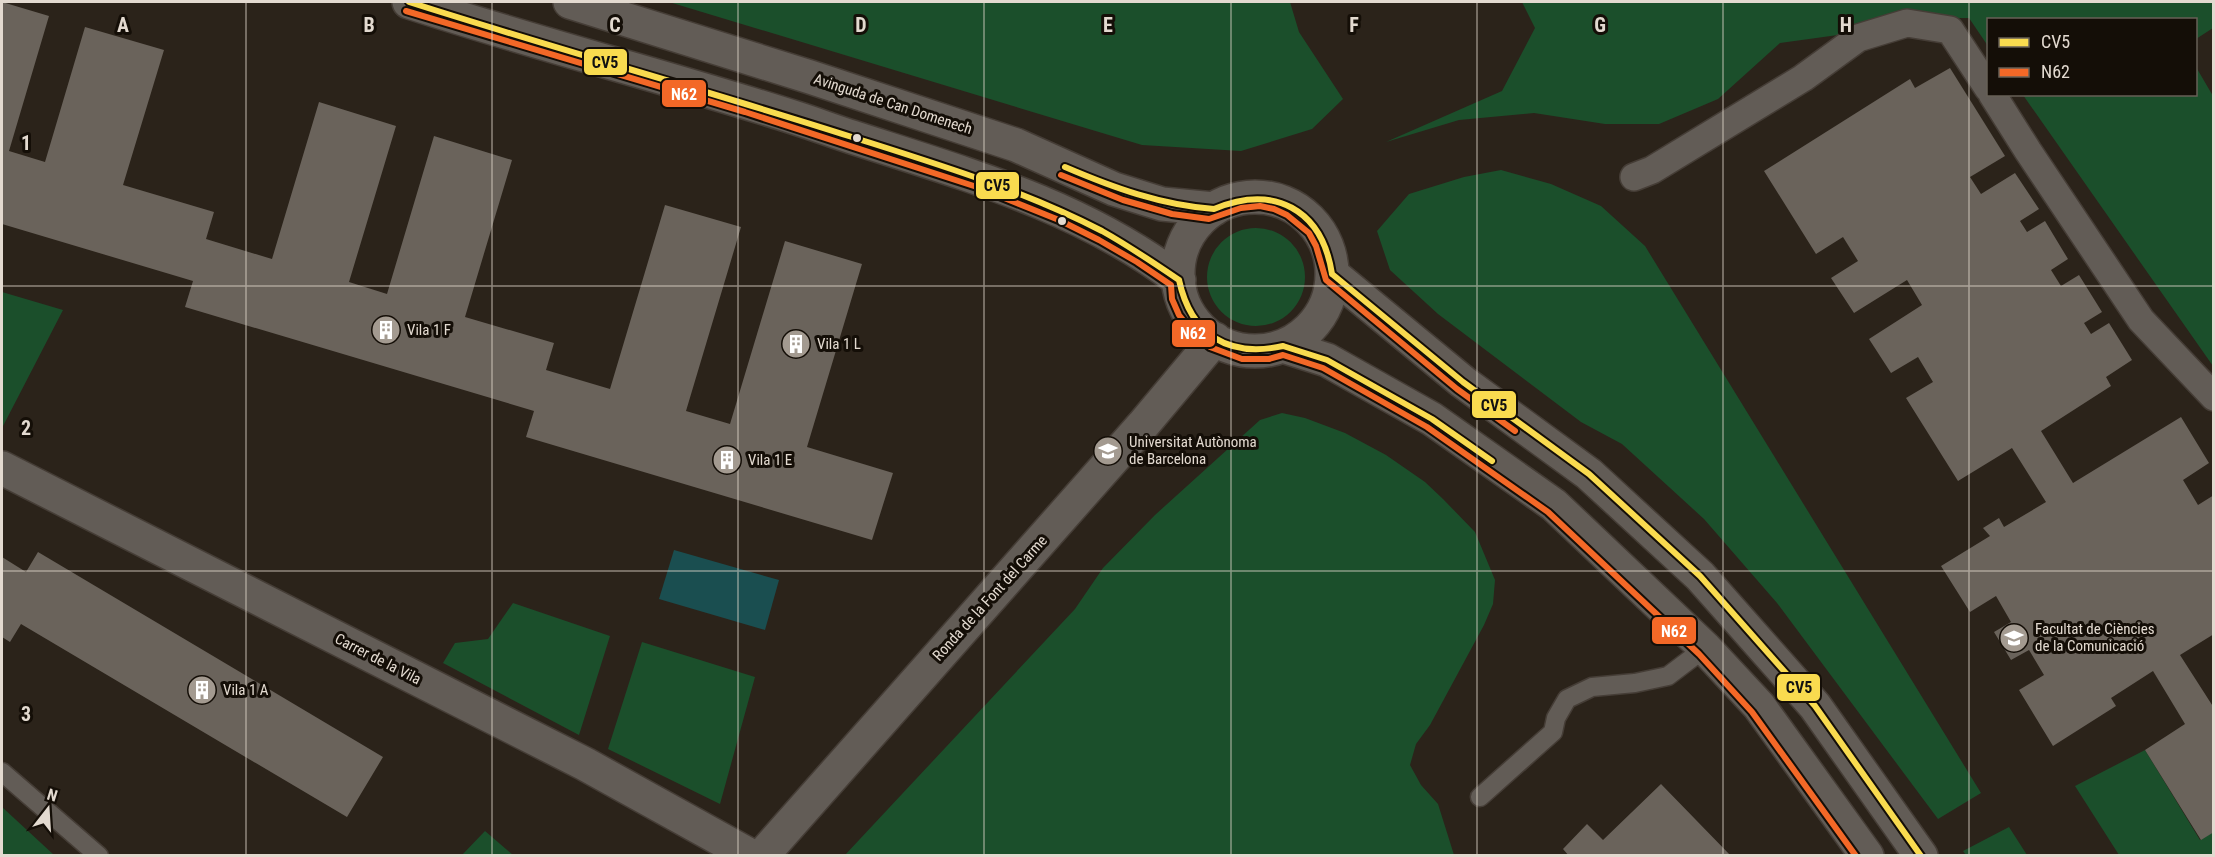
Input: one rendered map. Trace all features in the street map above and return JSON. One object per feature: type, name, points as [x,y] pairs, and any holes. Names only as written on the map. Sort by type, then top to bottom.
[{"type":"street","points":[[409,2],[785,114],[973,175],[1049,205],[1095,228],[1148,256],[1179,280]]},
{"type":"street","points":[[442,2],[471,22]]},
{"type":"street","name":"Avinguda de Can Domenech","points":[[570,2],[820,80],[1005,142],[1114,189],[1162,204],[1214,210]]},
{"type":"street","points":[[1634,177],[1652,170],[1803,78],[1858,38],[1907,23],[1950,30],[1987,85]]},
{"type":"street","points":[[1993,96],[2141,320],[2214,397]]},
{"type":"street","points":[[1252,198],[1268,198],[1290,206],[1308,218],[1324,238],[1329,252],[1332,274],[1329,297],[1319,318],[1303,334],[1283,346],[1268,350],[1244,350],[1215,339],[1202,329],[1187,310],[1181,296],[1179,280],[1181,255],[1186,240],[1195,226],[1214,210],[1236,200],[1252,198]]},
{"type":"street","points":[[1332,274],[1463,382],[1588,474],[1700,576],[1815,706],[1921,855]]},
{"type":"street","name":"Ronda de la Font del Carme","points":[[762,855],[1143,425],[1215,339]]},
{"type":"street","points":[[1283,346],[1327,360],[1432,419],[1554,505],[1705,648],[1759,706],[1867,855]]},
{"type":"street","name":"Carrer de la Vila","points":[[2,468],[585,764],[751,855]]},
{"type":"lane","points":[[1480,797],[1553,732],[1556,718],[1567,699],[1592,687],[1668,676],[1705,648]]},
{"type":"lane","points":[[2,772],[99,855]]},
{"type":"green space","points":[[669,2],[1290,2],[1299,32],[1343,99],[1312,129],[1241,151],[1142,145]]},
{"type":"green space","points":[[1522,2],[2213,2],[2213,28],[2197,38],[2197,18],[1987,18],[1987,45],[1969,18],[1961,18],[1780,43],[1718,99],[1659,124],[1605,124],[1534,113],[1459,120],[1386,142],[1502,91],[1535,28]]},
{"type":"green space","points":[[2197,69],[2213,96],[2213,366],[2024,96],[2197,96]]},
{"type":"green space","points":[[1501,170],[1551,184],[1601,206],[1645,246],[1981,793],[1938,819],[1777,603],[1704,519],[1622,444],[1581,422],[1438,314],[1390,270],[1377,231],[1409,194],[1464,177]]},
{"type":"green space","points":[[1256,228],[1275,232],[1291,242],[1301,258],[1305,277],[1301,296],[1291,312],[1275,322],[1256,326],[1237,322],[1221,312],[1211,296],[1207,277],[1211,258],[1221,242],[1237,232]]},
{"type":"green space","points":[[2,292],[63,310],[2,428]]},
{"type":"green space","points":[[1282,413],[1305,418],[1345,433],[1386,455],[1425,482],[1475,532],[1495,580],[1493,604],[1484,625],[1430,725],[1416,744],[1410,765],[1421,785],[1438,804],[1454,855],[845,855],[1075,609],[1103,568],[1155,515],[1260,420]]},
{"type":"green space","points":[[513,603],[610,636],[579,735],[443,663],[455,643],[488,639]]},
{"type":"green space","points":[[642,642],[755,677],[720,804],[608,749]]},
{"type":"green space","points":[[2145,750],[2200,840],[2213,832],[2213,855],[2119,855],[2075,786]]},
{"type":"green space","points":[[2,807],[54,855],[2,855]]},
{"type":"green space","points":[[2009,827],[2027,855],[1966,855],[1963,851]]},
{"type":"green space","points":[[485,831],[513,855],[462,855]]},
{"type":"water","points":[[674,550],[779,580],[765,630],[659,599]]},
{"type":"building","points":[[2,2],[49,16],[9,151],[45,162],[85,27],[164,50],[123,185],[214,212],[206,239],[272,259],[319,102],[396,126],[349,282],[387,294],[434,136],[512,160],[465,317],[554,343],[546,370],[610,389],[665,205],[741,227],[686,411],[730,424],[785,241],[862,264],[807,447],[893,473],[872,540],[526,437],[534,411],[185,307],[193,281],[2,224]]},
{"type":"building","name":"Facultat de Ciències de la Comunicació","points":[[1950,68],[2005,156],[1970,177],[1981,194],[2015,173],[2039,209],[2020,221],[2027,232],[2045,221],[2068,259],[2051,270],[2061,286],[2079,275],[2102,312],[2084,323],[2091,334],[2109,323],[2132,360],[2106,377],[2111,386],[2041,431],[2073,483],[2181,417],[2209,463],[2183,480],[2198,505],[2214,495],[2214,634],[2180,655],[2214,708],[2214,832],[2201,840],[2145,750],[2185,724],[2153,671],[2111,698],[2116,706],[2053,746],[2019,690],[2044,675],[2029,650],[2011,660],[1994,632],[2011,622],[1996,596],[1970,612],[1941,566],[1990,536],[1983,528],[1999,518],[2004,527],[2046,502],[2012,448],[1958,481],[1906,398],[1933,382],[1918,357],[1891,373],[1869,339],[1922,305],[1907,280],[1854,313],[1831,278],[1858,261],[1843,237],[1816,254],[1764,171],[1910,79],[1915,88]]},
{"type":"building","name":"Vila 1 A","points":[[38,552],[383,757],[347,817],[21,624],[10,642],[2,637],[2,557],[26,572]]},
{"type":"building","points":[[1661,784],[1731,856],[1569,856],[1563,849],[1587,824],[1603,840]]},
{"type":"transit line","name":"CV5","points":[[409,2],[916,157],[1011,190],[1102,231],[1179,280]]},
{"type":"transit line","name":"N62","points":[[406,11],[745,112],[977,187],[1059,220],[1137,262],[1171,285],[1172,299],[1179,315],[1195,335],[1210,347],[1242,359],[1269,359],[1283,355],[1323,368],[1427,427],[1548,512],[1699,654],[1752,712],[1856,856]]},
{"type":"transit line","name":"CV5","points":[[1065,167],[1138,194],[1175,204],[1214,209]]},
{"type":"transit line","name":"N62","points":[[1061,175],[1123,200],[1172,214],[1209,219],[1241,208],[1260,206],[1287,215],[1309,233],[1316,246],[1326,280],[1457,389],[1515,431]]},
{"type":"transit line","name":"CV5","points":[[1214,209],[1256,199],[1275,201],[1292,208],[1306,218],[1318,233],[1327,252],[1332,274]]},
{"type":"transit line","name":"CV5","points":[[1332,274],[1463,382],[1589,474],[1700,576],[1815,706],[1921,856]]},
{"type":"transit line","name":"CV5","points":[[1179,280],[1193,315],[1215,338],[1229,345],[1245,348],[1263,349],[1283,346]]},
{"type":"transit line","name":"CV5","points":[[1283,346],[1327,360],[1432,419],[1492,461]]},
{"type":"place","name":"Vila 1 F","points":[[386,330]]},
{"type":"place","name":"Vila 1 L","points":[[796,344]]},
{"type":"place","name":"Universitat Autònoma de Barcelona","points":[[1108,451]]},
{"type":"place","name":"Vila 1 E","points":[[727,460]]},
{"type":"place","name":"Facultat de Ciències de la Comunicació","points":[[2014,638]]},
{"type":"place","name":"Vila 1 A","points":[[202,690]]}]
